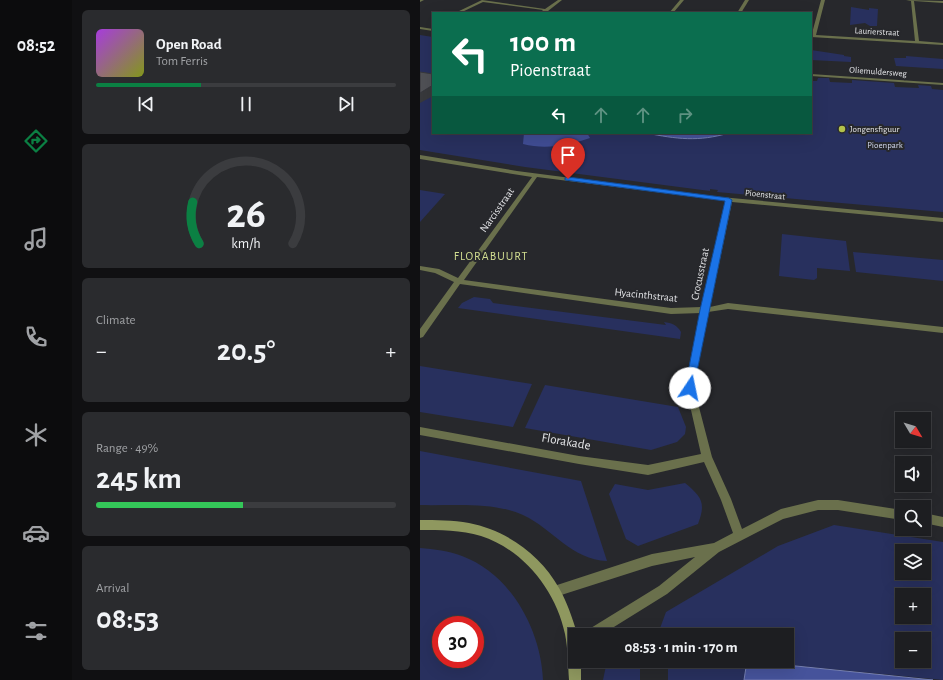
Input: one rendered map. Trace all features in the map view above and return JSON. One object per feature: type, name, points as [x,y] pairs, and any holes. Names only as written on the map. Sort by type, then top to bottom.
[{"type":"street","points":[[502,4],[509,0]]},
{"type":"street","points":[[542,12],[560,0]]},
{"type":"street","points":[[672,12],[682,0]]},
{"type":"street","points":[[740,12],[747,0]]},
{"type":"street","points":[[813,36],[823,0]]},
{"type":"street","points":[[908,0],[943,2]]},
{"type":"street","points":[[912,0],[917,42]]},
{"type":"street","points":[[459,12],[484,1],[547,10]]},
{"type":"street","points":[[422,28],[432,24]]},
{"type":"street","points":[[422,28],[432,30]]},
{"type":"street","name":"Laurierstraat","points":[[813,36],[943,44]]},
{"type":"street","name":"Oliemuldersweg","points":[[812,75],[943,84]]},
{"type":"street","name":"Pioenstraat","points":[[420,157],[536,175],[729,200],[943,220]]},
{"type":"street","name":"Narcisstraat","points":[[420,335],[460,282],[536,175]]},
{"type":"street","name":"Crocusstraat","points":[[729,200],[690,388],[707,456],[726,499],[739,536]]},
{"type":"street","name":"Hyacinthstraat","points":[[420,268],[438,271],[460,282],[671,311],[705,310],[728,306],[943,330]]},
{"type":"street","name":"Florakade","points":[[420,431],[579,460],[648,470],[707,456]]},
{"type":"street","points":[[601,628],[663,590],[714,548],[781,514],[818,505],[838,505],[895,514]]},
{"type":"street","points":[[931,519],[943,522]]},
{"type":"street","points":[[420,525],[463,527],[483,532],[502,540],[520,551],[548,580],[555,591],[568,620],[570,628]]},
{"type":"street","points":[[555,591],[652,560],[714,548]]},
{"type":"street","points":[[575,668],[575,680]]},
{"type":"green space","points":[[851,7],[869,10],[869,8],[878,9],[877,26],[870,26],[865,23],[850,25]]},
{"type":"green space","name":"Pioenpark","points":[[420,35],[432,37],[432,134],[812,134],[812,81],[817,81],[818,78],[829,78],[830,82],[852,83],[852,80],[894,83],[895,87],[919,88],[918,85],[931,86],[932,89],[943,90],[943,212],[717,192],[718,190],[710,189],[710,191],[525,167],[420,150]]},
{"type":"green space","points":[[812,50],[851,57],[851,62],[812,60]]},
{"type":"green space","points":[[906,56],[943,59],[943,69],[896,66],[894,58],[906,58]]},
{"type":"green space","points":[[420,190],[445,194],[420,222]]},
{"type":"green space","points":[[782,234],[846,241],[850,271],[817,268],[817,278],[814,280],[779,276]]},
{"type":"green space","points":[[853,252],[943,260],[943,281],[856,272]]},
{"type":"green space","points":[[474,297],[490,299],[493,303],[666,325],[664,322],[667,322],[678,328],[681,332],[680,339],[458,308],[462,303]]},
{"type":"green space","points":[[420,366],[532,384],[513,427],[420,412]]},
{"type":"green space","points":[[545,385],[678,407],[686,427],[685,434],[677,442],[651,450],[525,428]]},
{"type":"green space","points":[[420,451],[581,481],[607,561],[595,559],[573,550],[534,521],[511,511],[472,505],[420,505]]},
{"type":"green space","points":[[685,483],[695,492],[701,501],[702,511],[698,524],[638,546],[626,539],[609,494],[615,484],[648,490]]},
{"type":"green space","points":[[834,525],[895,535],[895,536],[943,542],[943,680],[794,665],[794,628],[660,628],[666,612],[778,546]]},
{"type":"green space","points":[[420,548],[441,550],[462,556],[479,564],[495,576],[509,590],[520,606],[536,642],[541,661],[543,680],[420,680]]},
{"type":"green space","points":[[606,668],[640,668],[640,680],[603,680]]},
{"type":"green space","points":[[668,668],[747,668],[744,680],[668,680]]},
{"type":"shaded area","points":[[524,134],[588,134],[590,138],[566,145],[549,147],[523,144]]},
{"type":"shaded area","points":[[652,134],[725,134],[697,139]]},
{"type":"shaded area","points":[[794,666],[933,680],[744,680],[746,668],[794,668]]},
{"type":"building","points":[[420,72],[432,74],[432,86],[420,93]]},
{"type":"place","name":"Jongensfiguur","points":[[842,129]]},
{"type":"district","name":"FLORABUURT","points":[[491,256]]},
{"type":"route","points":[[568,179],[729,200],[690,388]]}]
